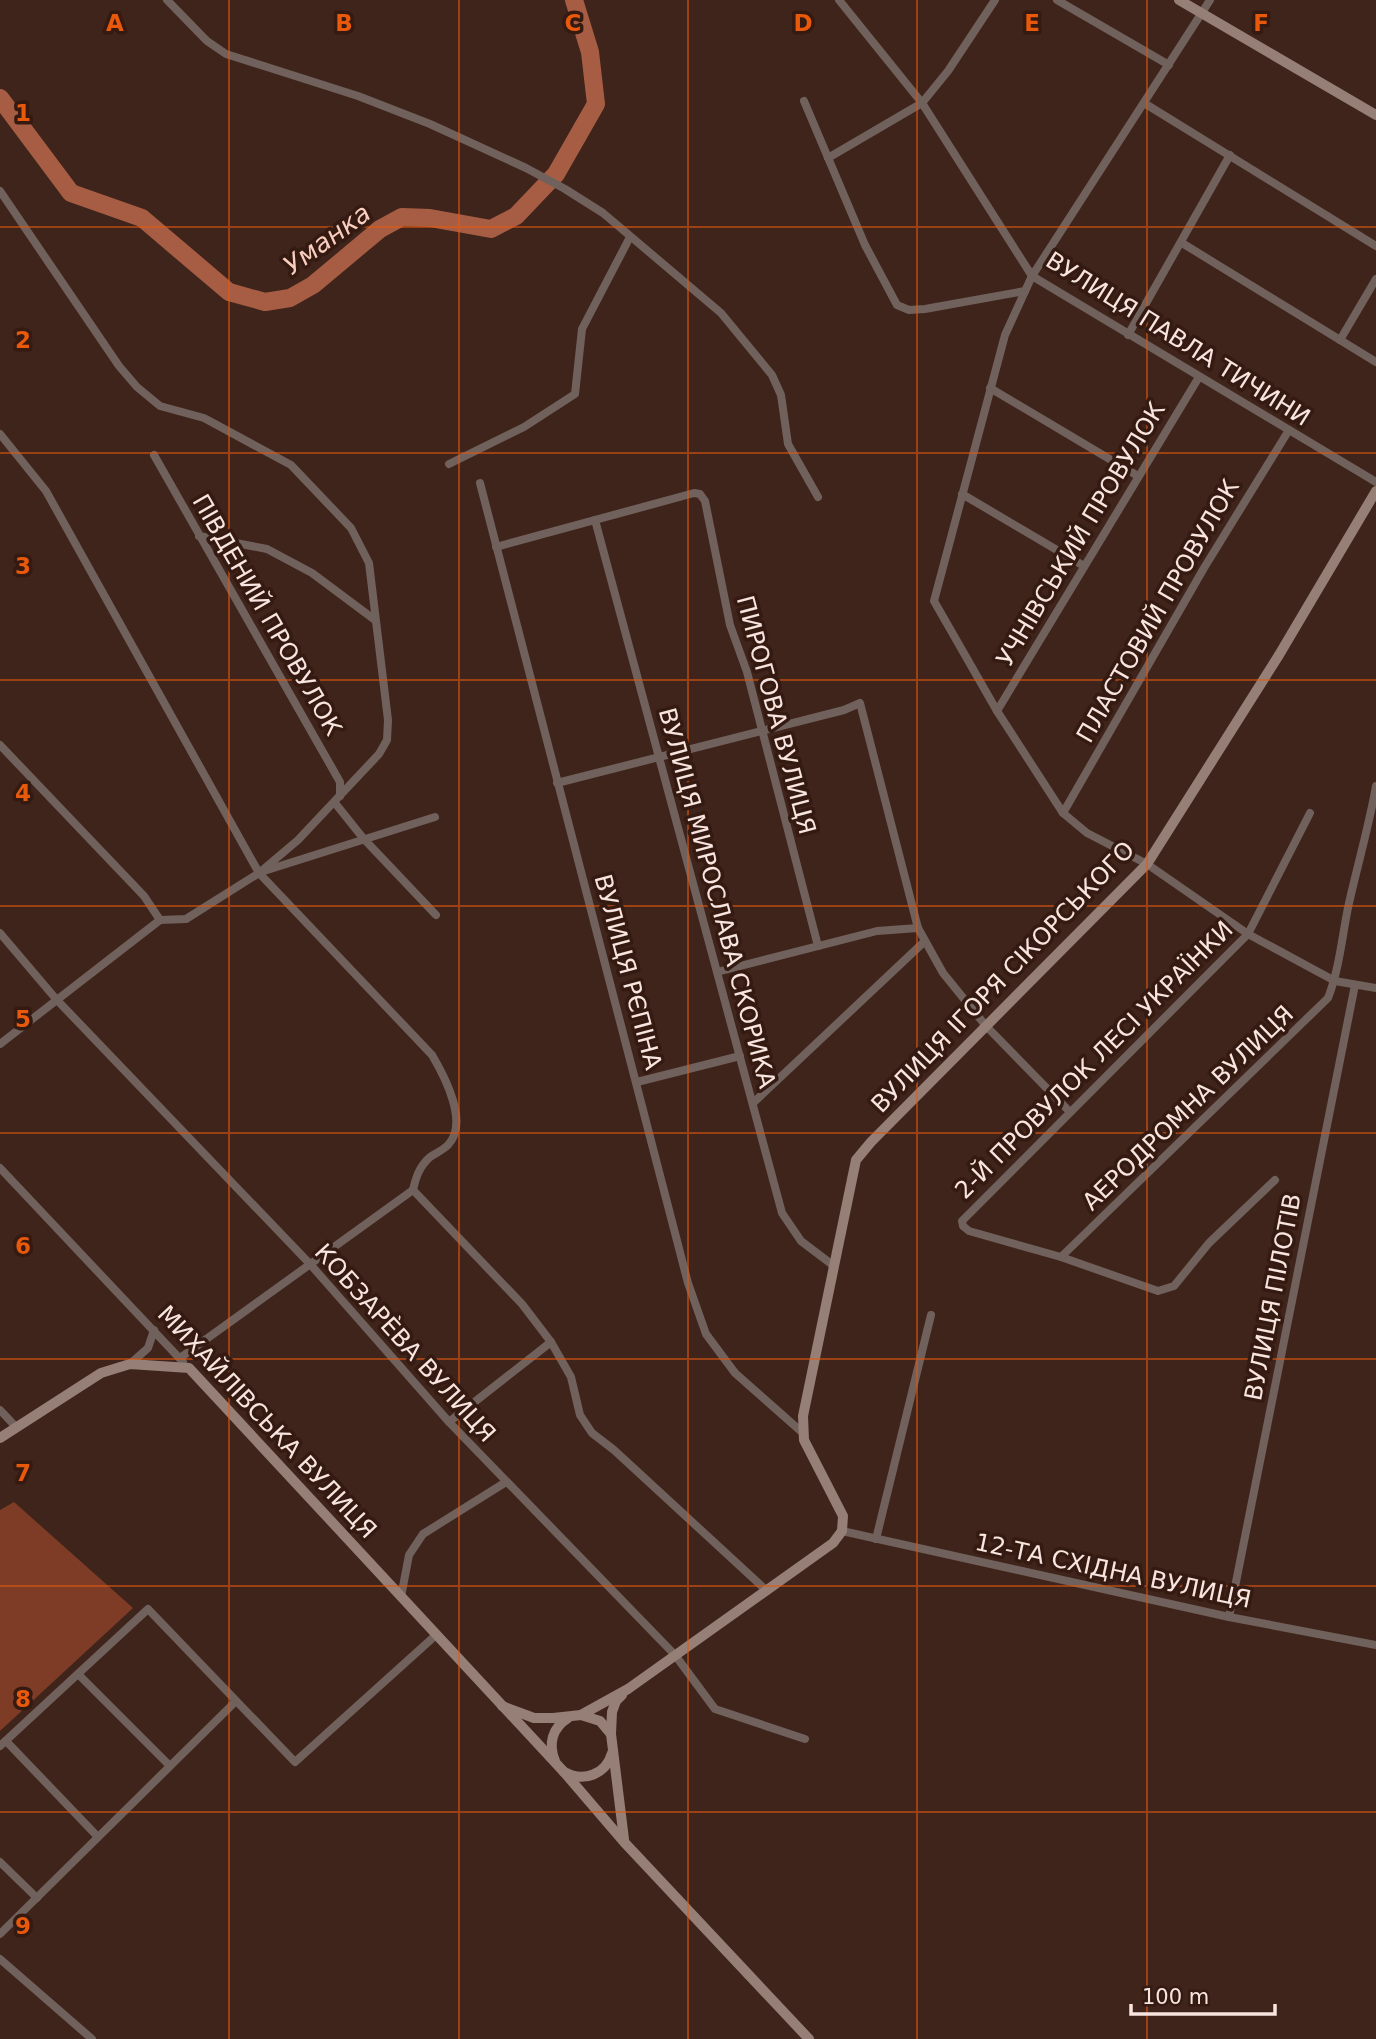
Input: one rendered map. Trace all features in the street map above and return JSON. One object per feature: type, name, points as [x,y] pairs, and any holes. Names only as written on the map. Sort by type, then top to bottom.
[{"type":"main road","points":[[1179,0],[1376,115]]},
{"type":"main road","name":"ВУЛИЦЯ ІГОРЯ СІКОРСЬКОГО","points":[[842,1531],[843,1516],[804,1440],[803,1416],[856,1160],[1147,864],[1279,655],[1376,491]]},
{"type":"main road","points":[[0,1438],[101,1373],[130,1364],[189,1368]]},
{"type":"main road","name":"МИХАЙЛІВСЬКА ВУЛИЦЯ","points":[[189,1368],[561,1769],[624,1842],[809,2039]]},
{"type":"main road","points":[[614,1747],[606,1767],[597,1774],[584,1777],[561,1769],[551,1746],[557,1727],[628,1689],[833,1543],[842,1531]]},
{"type":"main road","points":[[624,1842],[611,1734],[612,1712],[616,1701],[628,1689]]},
{"type":"main road","points":[[502,1706],[534,1717],[576,1716],[600,1721],[611,1734]]},
{"type":"street","points":[[167,0],[207,40],[226,54],[358,96],[430,124],[526,168],[603,213],[721,313],[748,343],[772,375],[781,395],[788,444],[818,497]]},
{"type":"street","name":"ВУЛИЦЯ ПАВЛА ТИЧИНИ","points":[[839,0],[922,103],[1032,276],[1376,482]]},
{"type":"street","points":[[828,158],[922,103],[995,0]]},
{"type":"street","points":[[1057,0],[1169,65]]},
{"type":"street","points":[[1210,0],[1032,276],[1025,291],[1005,335],[934,598],[997,711],[1063,813],[1087,833],[1147,864],[1248,934],[1335,981],[1376,988]]},
{"type":"street","points":[[804,101],[865,245],[897,305],[909,310],[925,309],[1025,291]]},
{"type":"street","points":[[1144,103],[1376,246]]},
{"type":"street","points":[[1128,335],[1230,155]]},
{"type":"street","points":[[0,191],[119,366],[137,387],[160,406],[204,418],[291,465],[351,527],[369,563],[388,720],[387,740],[379,754],[298,840],[259,873],[186,919],[160,920],[0,1044]]},
{"type":"street","points":[[449,464],[524,427],[575,394],[582,329],[630,237]]},
{"type":"street","points":[[1182,243],[1376,362]]},
{"type":"street","points":[[1340,340],[1376,279]]},
{"type":"street","name":"УЧНІВСЬКИЙ ПРОВУЛОК","points":[[997,711],[1199,377]]},
{"type":"street","points":[[990,388],[1138,476]]},
{"type":"street","name":"ПЛАСТОВИЙ ПРОВУЛОК","points":[[1063,813],[1204,568],[1289,430]]},
{"type":"street","points":[[0,434],[46,491],[259,873],[432,1055],[446,1078],[458,1124],[456,1135],[446,1147],[430,1158],[417,1172],[413,1190],[180,1358]]},
{"type":"street","name":"ПІВДЕНИЙ ПРОВУЛОК","points":[[154,456],[340,782],[337,800],[363,838],[436,915]]},
{"type":"street","name":"ВУЛИЦЯ РЄПІНА","points":[[480,483],[688,1283],[706,1334],[735,1373],[804,1434]]},
{"type":"street","name":"ПИРОГОВА ВУЛИЦЯ","points":[[595,520],[694,492],[705,501],[730,625],[747,672],[818,946]]},
{"type":"street","points":[[962,494],[1084,566]]},
{"type":"street","points":[[496,547],[595,520]]},
{"type":"street","name":"ВУЛИЦЯ МИРОСЛАВА СКОРИКА","points":[[595,520],[782,1213],[801,1241],[834,1266]]},
{"type":"street","points":[[199,536],[267,549],[312,573],[375,620]]},
{"type":"street","points":[[557,783],[844,710],[860,703],[918,928],[925,942],[943,973],[986,1026],[1070,1112]]},
{"type":"street","points":[[0,745],[144,896],[160,920]]},
{"type":"street","points":[[1335,981],[1349,903],[1370,825],[1376,786]]},
{"type":"street","name":"2-Й ПРОВУЛОК ЛЕСІ УКРАЇНКИ","points":[[1062,1257],[969,1231],[962,1226],[962,1221],[1248,934],[1310,813]]},
{"type":"street","points":[[259,873],[435,817]]},
{"type":"street","points":[[717,972],[877,931],[918,928]]},
{"type":"street","name":"КОБЗАРÈВА ВУЛИЦЯ","points":[[0,933],[56,999],[310,1265],[506,1482],[675,1655],[715,1709],[805,1739]]},
{"type":"street","points":[[753,1103],[925,942]]},
{"type":"street","name":"АЕРОДРОМНА ВУЛИЦЯ","points":[[1062,1257],[1328,998],[1335,981]]},
{"type":"street","name":"ВУЛИЦЯ ПІЛОТІВ","points":[[1229,1617],[1355,985]]},
{"type":"street","points":[[637,1082],[740,1056]]},
{"type":"street","name":"МИХАЙЛІВСЬКА ВУЛИЦЯ","points":[[0,1168],[189,1368]]},
{"type":"street","points":[[1062,1257],[1158,1291],[1166,1290],[1174,1286],[1209,1242],[1275,1180]]},
{"type":"street","points":[[413,1190],[522,1304],[551,1342],[571,1377],[580,1415],[592,1433],[614,1450],[766,1590]]},
{"type":"street","points":[[876,1539],[931,1315]]},
{"type":"street","points":[[130,1364],[148,1348],[153,1330]]},
{"type":"street","points":[[450,1422],[551,1342]]},
{"type":"street","points":[[0,1410],[16,1427]]},
{"type":"street","points":[[401,1597],[409,1555],[423,1534],[506,1482]]},
{"type":"street","name":"12-ТА СХІДНА ВУЛИЦЯ","points":[[842,1531],[1229,1617],[1376,1645]]},
{"type":"street","points":[[99,1837],[3,1744],[148,1609],[295,1762],[436,1635]]},
{"type":"street","points":[[78,1674],[170,1766]]},
{"type":"street","points":[[0,1934],[236,1701]]},
{"type":"street","points":[[0,1862],[37,1898]]},
{"type":"street","points":[[0,1959],[92,2039]]},
{"type":"shaded area","points":[[14,1502],[133,1608],[0,1731],[0,1510]]},
{"type":"waterway","name":"Уманка","points":[[0,98],[71,193],[142,218],[229,292],[265,302],[290,298],[313,285],[380,229],[402,217],[430,218],[491,229],[516,216],[556,174],[596,104],[590,52],[574,0]]}]
